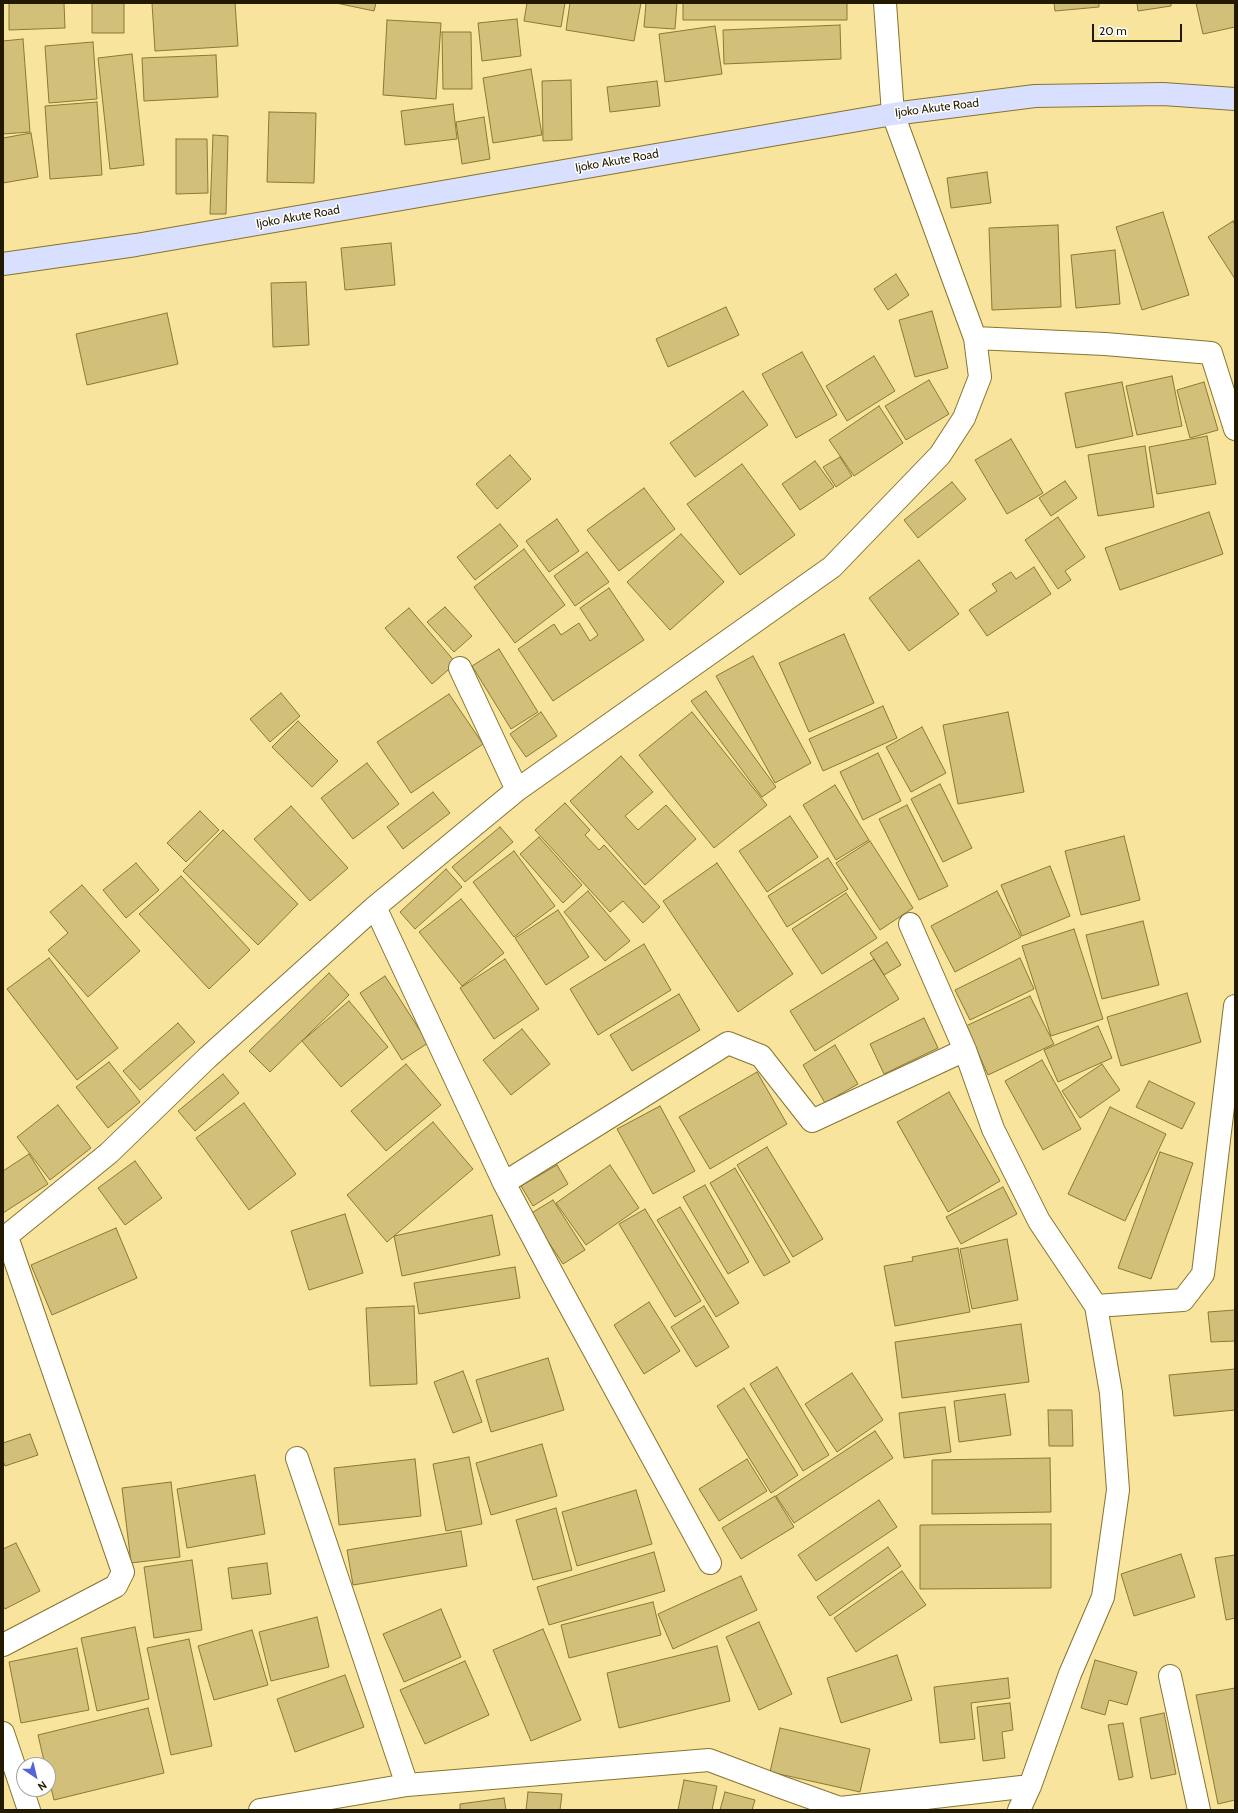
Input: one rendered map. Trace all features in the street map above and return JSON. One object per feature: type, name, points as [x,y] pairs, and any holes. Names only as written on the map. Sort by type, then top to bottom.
[{"type":"main road","name":"Ijoko Akute Road","points":[[3,264],[167,240],[893,114],[1035,96],[1163,94],[1235,99]]},
{"type":"street","points":[[3,1645],[116,1586],[123,1572],[5,1238],[109,1154],[206,1058],[375,907],[517,790],[832,567],[940,455],[960,424],[980,377],[976,338],[893,114],[885,3]]},
{"type":"street","points":[[976,338],[1105,344],[1211,353],[1235,429]]},
{"type":"street","points":[[460,668],[517,790]]},
{"type":"street","points":[[375,907],[504,1183],[554,1278],[710,1563]]},
{"type":"street","points":[[910,924],[965,1050],[994,1128],[1039,1220],[1096,1306],[1111,1393],[1118,1490],[1103,1597],[1070,1674],[1030,1786],[1019,1810]]},
{"type":"street","points":[[1096,1306],[1184,1300],[1202,1274],[1235,1006]]},
{"type":"street","points":[[504,1183],[728,1043],[761,1056],[812,1121],[965,1050]]},
{"type":"street","points":[[297,1458],[407,1785]]},
{"type":"street","points":[[1170,1676],[1199,1810]]},
{"type":"street","points":[[3,1733],[29,1810]]},
{"type":"street","points":[[260,1810],[407,1785],[709,1760],[781,1788],[840,1808],[1030,1786]]},
{"type":"building","points":[[9,3],[64,3],[65,28],[9,30]]},
{"type":"building","points":[[92,3],[124,3],[124,33],[92,33]]},
{"type":"building","points":[[152,3],[235,3],[238,46],[155,51]]},
{"type":"building","points":[[336,3],[376,3],[374,11]]},
{"type":"building","points":[[527,3],[565,3],[561,27],[524,21]]},
{"type":"building","points":[[570,3],[641,3],[634,41],[566,30]]},
{"type":"building","points":[[646,3],[677,3],[675,29],[644,27]]},
{"type":"building","points":[[683,3],[847,3],[847,20],[683,20]]},
{"type":"building","points":[[1054,3],[1099,3],[1099,7],[1055,11]]},
{"type":"building","points":[[1137,3],[1171,3],[1171,6],[1138,11]]},
{"type":"building","points":[[1196,3],[1235,3],[1235,27],[1203,34]]},
{"type":"building","points":[[517,19],[521,56],[482,61],[478,23]]},
{"type":"building","points":[[387,20],[441,23],[436,99],[383,95]]},
{"type":"building","points":[[840,25],[841,59],[724,64],[723,30]]},
{"type":"building","points":[[715,26],[722,74],[665,82],[659,34]]},
{"type":"building","points":[[442,32],[471,32],[472,89],[443,89]]},
{"type":"building","points":[[23,39],[30,132],[3,134],[3,41]]},
{"type":"building","points":[[93,42],[97,99],[49,103],[45,46]]},
{"type":"building","points":[[132,54],[144,165],[110,169],[98,58]]},
{"type":"building","points":[[216,55],[218,97],[144,101],[142,58]]},
{"type":"building","points":[[531,69],[542,135],[493,143],[483,78]]},
{"type":"building","points":[[571,80],[572,140],[543,141],[542,81]]},
{"type":"building","points":[[657,81],[660,106],[610,112],[607,87]]},
{"type":"building","points":[[97,102],[102,175],[50,179],[45,106]]},
{"type":"building","points":[[453,104],[457,139],[405,145],[401,111]]},
{"type":"building","points":[[269,112],[316,113],[314,183],[267,182]]},
{"type":"building","points":[[484,117],[490,159],[462,164],[456,122]]},
{"type":"building","points":[[31,133],[38,177],[3,183],[3,138]]},
{"type":"building","points":[[213,135],[228,136],[226,214],[210,214]]},
{"type":"building","points":[[176,139],[207,139],[208,193],[176,194]]},
{"type":"building","points":[[987,172],[991,203],[951,208],[947,178]]},
{"type":"building","points":[[1163,212],[1189,295],[1142,310],[1116,227]]},
{"type":"building","points":[[1233,221],[1235,225],[1235,279],[1208,237]]},
{"type":"building","points":[[1058,225],[1061,307],[992,310],[989,228]]},
{"type":"building","points":[[391,243],[395,285],[345,290],[341,248]]},
{"type":"building","points":[[1115,250],[1120,304],[1076,308],[1071,255]]},
{"type":"building","points":[[896,274],[909,295],[888,310],[874,289]]},
{"type":"building","points":[[306,282],[309,345],[273,347],[271,283]]},
{"type":"building","points":[[726,307],[739,335],[668,367],[656,339]]},
{"type":"building","points":[[932,311],[948,368],[915,377],[899,320]]},
{"type":"building","points":[[167,313],[178,364],[87,385],[76,334]]},
{"type":"building","points":[[802,352],[837,415],[796,438],[762,374]]},
{"type":"building","points":[[874,356],[895,391],[847,421],[826,386]]},
{"type":"building","points":[[1172,376],[1182,426],[1137,435],[1126,386]]},
{"type":"building","points":[[929,380],[949,414],[906,440],[885,406]]},
{"type":"building","points":[[1122,382],[1133,436],[1076,448],[1065,393]]},
{"type":"building","points":[[1204,382],[1218,430],[1190,438],[1177,390]]},
{"type":"building","points":[[743,391],[768,425],[695,477],[670,443]]},
{"type":"building","points":[[879,406],[903,443],[854,476],[829,440]]},
{"type":"building","points":[[1207,436],[1216,484],[1157,494],[1149,447]]},
{"type":"building","points":[[1011,439],[1043,493],[1007,514],[975,460]]},
{"type":"building","points":[[1145,446],[1154,507],[1098,516],[1088,455]]},
{"type":"building","points":[[510,455],[531,479],[497,509],[476,484]]},
{"type":"building","points":[[840,457],[852,476],[836,487],[823,467]]},
{"type":"building","points":[[815,461],[834,487],[800,510],[782,484]]},
{"type":"building","points":[[742,464],[795,535],[740,575],[687,504]]},
{"type":"building","points":[[1065,481],[1077,498],[1051,516],[1039,498]]},
{"type":"building","points":[[952,482],[966,499],[918,538],[904,520]]},
{"type":"building","points":[[644,488],[675,529],[619,571],[587,530]]},
{"type":"building","points":[[1209,512],[1223,554],[1120,590],[1105,548]]},
{"type":"building","points":[[1058,517],[1085,557],[1065,571],[1071,580],[1058,589],[1025,540]]},
{"type":"building","points":[[557,519],[579,551],[549,572],[526,541]]},
{"type":"building","points":[[500,524],[518,546],[475,580],[457,557]]},
{"type":"building","points":[[681,534],[724,582],[670,630],[627,582]]},
{"type":"building","points":[[524,549],[565,605],[515,643],[474,587]]},
{"type":"building","points":[[587,552],[609,582],[575,606],[554,576]]},
{"type":"building","points":[[919,560],[959,614],[909,651],[869,598]]},
{"type":"building","points":[[1034,567],[1051,594],[987,636],[969,610],[997,591],[992,584],[1011,572],[1016,579]]},
{"type":"building","points":[[609,588],[644,640],[553,701],[518,649],[554,624],[561,635],[579,623],[590,641],[598,635],[580,608]]},
{"type":"building","points":[[445,607],[472,636],[454,652],[427,622]]},
{"type":"building","points":[[409,608],[456,663],[432,684],[385,628]]},
{"type":"building","points":[[844,634],[874,703],[809,732],[779,663]]},
{"type":"building","points":[[499,649],[538,712],[511,729],[472,666]]},
{"type":"building","points":[[753,656],[811,763],[775,783],[716,676]]},
{"type":"building","points":[[706,691],[776,787],[762,797],[691,701]]},
{"type":"building","points":[[281,693],[300,716],[270,742],[250,719]]},
{"type":"building","points":[[449,694],[483,744],[411,793],[377,742]]},
{"type":"building","points":[[883,706],[897,738],[823,771],[809,739]]},
{"type":"building","points":[[541,712],[557,736],[526,757],[510,734]]},
{"type":"building","points":[[692,712],[767,805],[714,848],[639,755]]},
{"type":"building","points":[[1008,712],[1024,792],[958,804],[943,725]]},
{"type":"building","points":[[298,721],[338,761],[312,787],[272,747]]},
{"type":"building","points":[[922,727],[946,773],[911,792],[886,747]]},
{"type":"building","points":[[878,753],[901,801],[863,820],[840,772]]},
{"type":"building","points":[[621,756],[653,792],[625,816],[638,830],[666,805],[696,839],[645,885],[570,801]]},
{"type":"building","points":[[367,763],[399,804],[353,839],[321,798]]},
{"type":"building","points":[[940,784],[972,848],[943,862],[911,799]]},
{"type":"building","points":[[835,785],[869,840],[836,860],[803,805]]},
{"type":"building","points":[[433,792],[450,813],[403,849],[387,827]]},
{"type":"building","points":[[565,803],[590,830],[585,835],[599,850],[604,845],[660,907],[643,923],[623,901],[610,912],[535,830]]},
{"type":"building","points":[[907,805],[948,886],[919,900],[879,819]]},
{"type":"building","points":[[291,806],[348,868],[310,901],[254,839]]},
{"type":"building","points":[[200,811],[219,830],[186,862],[167,843]]},
{"type":"building","points":[[790,816],[818,857],[767,892],[739,851]]},
{"type":"building","points":[[500,827],[513,842],[465,882],[452,867]]},
{"type":"building","points":[[223,830],[298,904],[258,945],[183,871]]},
{"type":"building","points":[[1124,836],[1140,900],[1081,915],[1065,851]]},
{"type":"building","points":[[539,837],[582,885],[563,903],[520,854]]},
{"type":"building","points":[[870,841],[913,908],[880,930],[836,863]]},
{"type":"building","points":[[514,851],[555,906],[514,937],[473,882]]},
{"type":"building","points":[[828,858],[848,889],[787,927],[768,896]]},
{"type":"building","points":[[136,863],[159,890],[126,918],[103,890]]},
{"type":"building","points":[[717,863],[793,974],[738,1012],[663,901]]},
{"type":"building","points":[[1050,866],[1070,916],[1022,936],[1001,885]]},
{"type":"building","points":[[446,869],[462,887],[415,929],[400,912]]},
{"type":"building","points":[[181,876],[250,950],[209,989],[139,914]]},
{"type":"building","points":[[82,885],[140,951],[88,997],[48,950],[68,933],[50,912]]},
{"type":"building","points":[[588,891],[630,941],[605,961],[564,912]]},
{"type":"building","points":[[997,891],[1021,937],[955,972],[931,926]]},
{"type":"building","points":[[846,893],[877,938],[822,974],[792,929]]},
{"type":"building","points":[[461,899],[504,953],[462,986],[419,932]]},
{"type":"building","points":[[558,910],[589,957],[546,985],[515,938]]},
{"type":"building","points":[[1143,921],[1159,985],[1102,999],[1086,935]]},
{"type":"building","points":[[1074,929],[1103,1019],[1051,1036],[1022,946]]},
{"type":"building","points":[[887,942],[901,965],[884,975],[870,953]]},
{"type":"building","points":[[644,944],[671,990],[598,1035],[570,989]]},
{"type":"building","points":[[49,958],[118,1048],[77,1080],[7,989]]},
{"type":"building","points":[[1020,958],[1034,989],[970,1020],[955,990]]},
{"type":"building","points":[[505,959],[539,1009],[494,1039],[460,988]]},
{"type":"building","points":[[874,959],[899,999],[815,1051],[790,1011]]},
{"type":"building","points":[[329,973],[349,995],[270,1072],[249,1051]]},
{"type":"building","points":[[385,976],[428,1043],[402,1060],[360,993]]},
{"type":"building","points":[[1187,993],[1201,1042],[1121,1066],[1107,1017]]},
{"type":"building","points":[[679,994],[700,1030],[632,1071],[610,1035]]},
{"type":"building","points":[[1030,996],[1054,1044],[988,1075],[966,1026]]},
{"type":"building","points":[[349,1001],[388,1047],[341,1087],[302,1041]]},
{"type":"building","points":[[924,1018],[938,1048],[884,1074],[870,1044]]},
{"type":"building","points":[[178,1023],[195,1042],[140,1090],[123,1071]]},
{"type":"building","points":[[1098,1026],[1112,1058],[1058,1082],[1044,1050]]},
{"type":"building","points":[[522,1029],[550,1064],[511,1095],[483,1060]]},
{"type":"building","points":[[835,1045],[858,1084],[825,1103],[803,1065]]},
{"type":"building","points":[[1042,1060],[1081,1129],[1043,1150],[1005,1081]]},
{"type":"building","points":[[109,1062],[140,1102],[108,1128],[76,1087]]},
{"type":"building","points":[[406,1064],[441,1105],[386,1151],[351,1111]]},
{"type":"building","points":[[1102,1064],[1120,1090],[1080,1118],[1062,1091]]},
{"type":"building","points":[[757,1072],[787,1124],[710,1169],[679,1117]]},
{"type":"building","points":[[223,1074],[239,1093],[195,1131],[178,1111]]},
{"type":"building","points":[[1149,1081],[1195,1103],[1182,1129],[1136,1107]]},
{"type":"building","points":[[949,1092],[1000,1181],[948,1212],[897,1122]]},
{"type":"building","points":[[244,1103],[296,1174],[249,1210],[196,1138]]},
{"type":"building","points":[[58,1105],[91,1148],[50,1180],[17,1137]]},
{"type":"building","points":[[660,1106],[695,1171],[653,1194],[617,1129]]},
{"type":"building","points":[[1110,1107],[1166,1134],[1125,1221],[1068,1194]]},
{"type":"building","points":[[433,1122],[473,1169],[387,1242],[347,1195]]},
{"type":"building","points":[[767,1147],[823,1239],[793,1257],[737,1165]]},
{"type":"building","points":[[1160,1152],[1193,1163],[1151,1279],[1118,1268]]},
{"type":"building","points":[[29,1154],[48,1184],[3,1213],[3,1171]]},
{"type":"building","points":[[135,1161],[162,1198],[125,1225],[98,1188]]},
{"type":"building","points":[[557,1165],[568,1184],[533,1206],[521,1186]]},
{"type":"building","points":[[610,1165],[639,1208],[586,1245],[556,1203]]},
{"type":"building","points":[[735,1168],[790,1262],[764,1276],[710,1183]]},
{"type":"building","points":[[705,1185],[749,1262],[728,1274],[683,1197]]},
{"type":"building","points":[[1003,1187],[1017,1214],[961,1244],[946,1217]]},
{"type":"building","points":[[553,1200],[585,1250],[563,1264],[530,1214]]},
{"type":"building","points":[[680,1207],[739,1303],[716,1317],[657,1220]]},
{"type":"building","points":[[645,1209],[701,1301],[675,1317],[619,1224]]},
{"type":"building","points":[[345,1214],[363,1273],[309,1290],[291,1231]]},
{"type":"building","points":[[492,1215],[500,1255],[402,1276],[394,1236]]},
{"type":"building","points":[[116,1228],[137,1278],[52,1315],[31,1265]]},
{"type":"building","points":[[1007,1239],[1018,1300],[972,1309],[960,1249]]},
{"type":"building","points":[[958,1248],[970,1312],[895,1326],[884,1266],[913,1261],[912,1257]]},
{"type":"building","points":[[515,1267],[520,1298],[419,1314],[414,1283]]},
{"type":"building","points":[[649,1302],[680,1351],[644,1374],[614,1325]]},
{"type":"building","points":[[414,1306],[417,1384],[370,1386],[366,1308]]},
{"type":"building","points":[[704,1306],[729,1347],[696,1367],[671,1327]]},
{"type":"building","points":[[1235,1310],[1235,1341],[1211,1342],[1208,1312]]},
{"type":"building","points":[[1021,1324],[1029,1382],[902,1398],[895,1342]]},
{"type":"building","points":[[548,1358],[564,1410],[491,1432],[476,1380]]},
{"type":"building","points":[[777,1367],[829,1455],[803,1471],[750,1384]]},
{"type":"building","points":[[1235,1369],[1235,1410],[1174,1416],[1169,1375]]},
{"type":"building","points":[[463,1371],[482,1422],[453,1433],[434,1382]]},
{"type":"building","points":[[852,1373],[883,1420],[837,1452],[805,1404]]},
{"type":"building","points":[[744,1388],[798,1475],[771,1493],[717,1406]]},
{"type":"building","points":[[1005,1394],[1011,1435],[959,1442],[954,1401]]},
{"type":"building","points":[[945,1407],[951,1452],[904,1458],[899,1413]]},
{"type":"building","points":[[1048,1410],[1072,1410],[1073,1446],[1049,1446]]},
{"type":"building","points":[[875,1431],[893,1458],[794,1523],[776,1496]]},
{"type":"building","points":[[30,1434],[38,1455],[5,1466],[3,1461],[3,1443]]},
{"type":"building","points":[[542,1444],[557,1496],[491,1515],[476,1463]]},
{"type":"building","points":[[469,1457],[482,1524],[446,1531],[433,1464]]},
{"type":"building","points":[[1050,1458],[1051,1512],[932,1514],[932,1460]]},
{"type":"building","points":[[415,1459],[421,1516],[339,1525],[334,1468]]},
{"type":"building","points":[[747,1459],[767,1491],[719,1521],[699,1489]]},
{"type":"building","points":[[255,1475],[265,1534],[187,1548],[177,1489]]},
{"type":"building","points":[[171,1482],[180,1557],[131,1563],[122,1488]]},
{"type":"building","points":[[636,1490],[652,1544],[577,1566],[562,1512]]},
{"type":"building","points":[[775,1496],[794,1527],[741,1559],[722,1528]]},
{"type":"building","points":[[879,1500],[897,1527],[816,1581],[798,1555]]},
{"type":"building","points":[[556,1508],[572,1570],[533,1580],[516,1520]]},
{"type":"building","points":[[1051,1524],[1051,1588],[920,1589],[920,1525]]},
{"type":"building","points":[[461,1531],[467,1566],[353,1585],[347,1550]]},
{"type":"building","points":[[16,1543],[40,1591],[5,1609],[3,1606],[3,1549]]},
{"type":"building","points":[[888,1547],[901,1566],[830,1616],[817,1597]]},
{"type":"building","points":[[654,1552],[665,1591],[549,1625],[537,1587]]},
{"type":"building","points":[[1181,1554],[1195,1597],[1134,1616],[1121,1574]]},
{"type":"building","points":[[1235,1555],[1235,1618],[1226,1620],[1215,1558]]},
{"type":"building","points":[[192,1560],[202,1630],[154,1638],[144,1567]]},
{"type":"building","points":[[267,1563],[271,1594],[232,1599],[228,1568]]},
{"type":"building","points":[[902,1571],[926,1605],[856,1652],[834,1618]]},
{"type":"building","points":[[741,1576],[757,1610],[673,1649],[658,1614]]},
{"type":"building","points":[[653,1602],[661,1635],[569,1658],[561,1625]]},
{"type":"building","points":[[441,1609],[461,1657],[404,1682],[383,1634]]},
{"type":"building","points":[[317,1617],[329,1667],[271,1681],[259,1632]]},
{"type":"building","points":[[759,1622],[792,1694],[759,1710],[726,1637]]},
{"type":"building","points":[[135,1627],[149,1699],[97,1711],[81,1638]]},
{"type":"building","points":[[543,1629],[581,1720],[531,1741],[493,1650]]},
{"type":"building","points":[[252,1630],[268,1685],[214,1700],[198,1646]]},
{"type":"building","points":[[189,1639],[212,1746],[171,1755],[147,1648]]},
{"type":"building","points":[[717,1646],[730,1701],[619,1728],[607,1673]]},
{"type":"building","points":[[77,1648],[89,1710],[21,1723],[9,1662]]},
{"type":"building","points":[[897,1655],[912,1700],[841,1723],[827,1678]]},
{"type":"building","points":[[1095,1660],[1137,1672],[1127,1705],[1109,1700],[1105,1715],[1081,1708]]},
{"type":"building","points":[[465,1661],[489,1715],[425,1744],[400,1690]]},
{"type":"building","points":[[345,1675],[364,1727],[295,1752],[277,1699]]},
{"type":"building","points":[[1008,1678],[1010,1698],[971,1703],[975,1739],[940,1743],[934,1687]]},
{"type":"building","points":[[1235,1688],[1235,1800],[1218,1804],[1196,1695]]},
{"type":"building","points":[[1010,1703],[1013,1730],[1002,1732],[1005,1758],[983,1761],[977,1707]]},
{"type":"building","points":[[148,1708],[164,1773],[54,1800],[53,1797],[56,1797],[56,1757],[43,1757],[38,1735]]},
{"type":"building","points":[[1164,1713],[1176,1774],[1151,1779],[1140,1718]]},
{"type":"building","points":[[1123,1723],[1133,1777],[1119,1780],[1108,1725]]},
{"type":"building","points":[[780,1728],[870,1749],[860,1792],[770,1772]]},
{"type":"building","points":[[684,1780],[717,1786],[712,1810],[678,1810]]},
{"type":"building","points":[[528,1792],[562,1794],[560,1810],[526,1810]]},
{"type":"building","points":[[725,1792],[755,1800],[752,1810],[720,1810]]},
{"type":"building","points":[[504,1798],[506,1810],[460,1810],[460,1804]]}]
